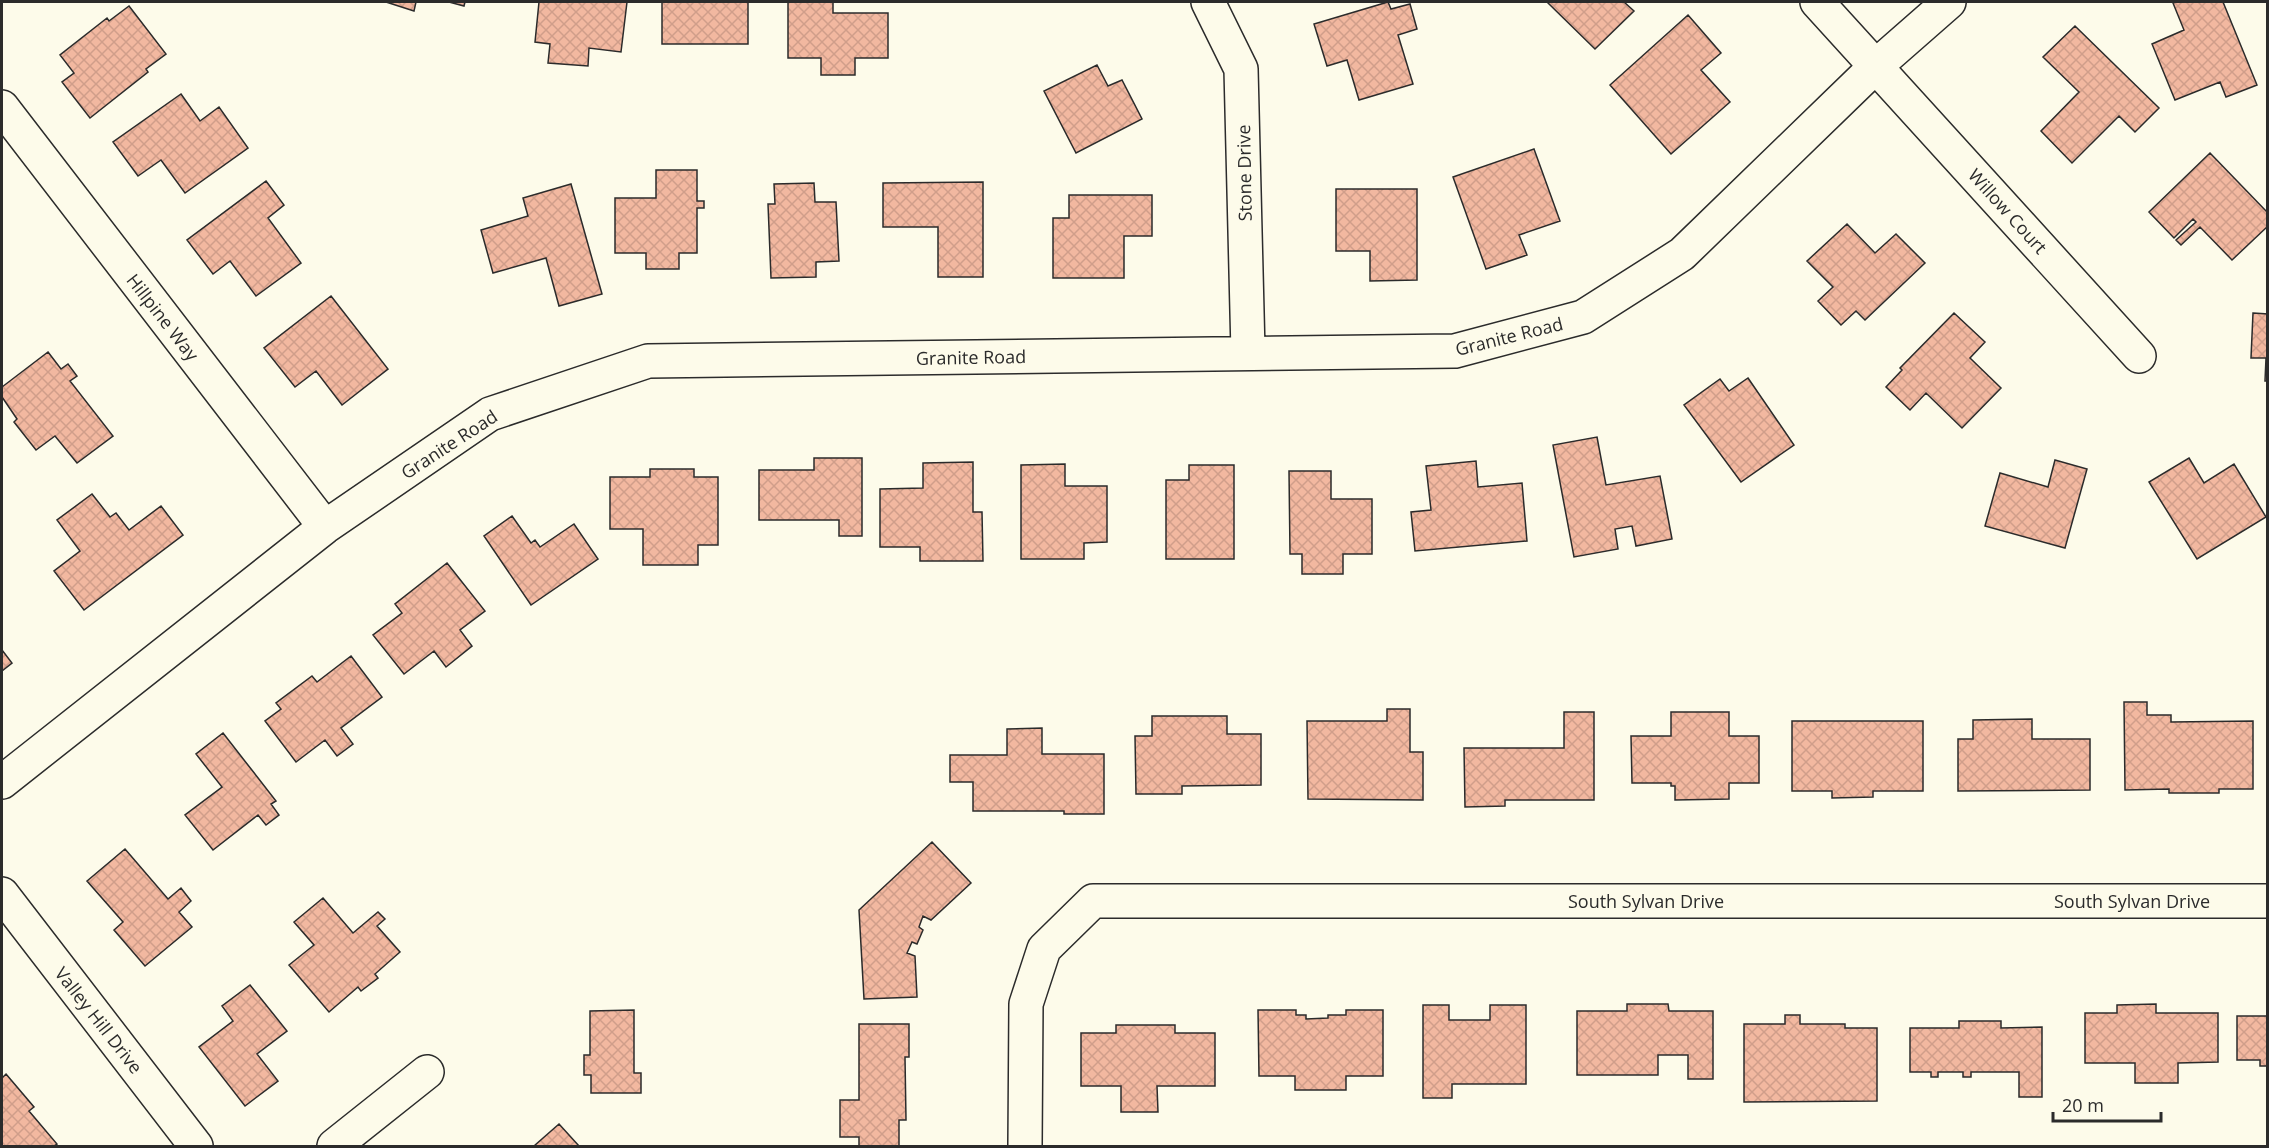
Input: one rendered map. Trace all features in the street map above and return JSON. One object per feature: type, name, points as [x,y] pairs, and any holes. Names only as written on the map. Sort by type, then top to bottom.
[{"type":"street","name":"Stone Drive","points":[[1208,2],[1241,69],[1248,352]]},
{"type":"street","name":"Willow Court","points":[[1817,2],[2139,356]]},
{"type":"street","name":"Granite Road","points":[[2,782],[325,527],[490,414],[648,361],[1455,351],[1582,317],[1682,254],[1876,66],[1949,2]]},
{"type":"street","name":"Hillpine Way","points":[[2,107],[325,527]]},
{"type":"street","name":"Valley Hill Drive","points":[[2,894],[196,1146]]},
{"type":"street","name":"South Sylvan Drive","points":[[1025,1146],[1026,1004],[1044,949],[1093,901],[2268,901]]},
{"type":"street","points":[[334,1146],[427,1072]]},
{"type":"building","points":[[386,2],[416,2],[414,11]]},
{"type":"building","points":[[449,2],[465,2],[464,6]]},
{"type":"building","points":[[539,2],[627,2],[621,52],[589,48],[588,66],[548,63],[550,44],[535,42]]},
{"type":"building","points":[[662,2],[748,2],[748,44],[662,44]]},
{"type":"building","points":[[788,2],[833,2],[833,13],[888,13],[888,58],[855,58],[855,75],[821,75],[821,58],[788,58]]},
{"type":"building","points":[[1388,2],[1391,9],[1410,4],[1417,29],[1398,35],[1413,84],[1359,100],[1347,60],[1327,66],[1314,24]]},
{"type":"building","points":[[1547,2],[1624,2],[1634,11],[1595,49]]},
{"type":"building","points":[[2223,2],[2257,85],[2226,97],[2220,82],[2175,100],[2152,44],[2184,30],[2173,3]]},
{"type":"building","points":[[129,6],[166,54],[146,69],[148,72],[90,118],[62,82],[74,73],[60,55],[107,18],[109,21]]},
{"type":"building","points":[[1688,15],[1721,53],[1701,70],[1730,102],[1671,154],[1610,85]]},
{"type":"building","points":[[2075,26],[2159,108],[2135,132],[2119,116],[2072,163],[2041,131],[2079,92],[2043,57]]},
{"type":"building","points":[[1097,65],[1108,86],[1122,80],[1142,119],[1076,153],[1044,91]]},
{"type":"building","points":[[181,94],[200,121],[219,107],[248,148],[185,193],[161,160],[138,176],[113,142]]},
{"type":"building","points":[[1534,149],[1560,221],[1519,235],[1527,255],[1486,269],[1453,177]]},
{"type":"building","points":[[2210,153],[2268,213],[2268,226],[2232,260],[2200,227],[2181,245],[2176,240],[2196,222],[2193,219],[2174,238],[2149,212]]},
{"type":"building","points":[[656,170],[697,170],[697,201],[704,201],[704,208],[697,208],[697,253],[679,253],[679,269],[646,269],[646,253],[615,253],[615,198],[656,198]]},
{"type":"building","points":[[266,181],[284,205],[268,218],[301,263],[256,296],[230,261],[213,274],[187,240]]},
{"type":"building","points":[[983,182],[983,277],[938,277],[938,227],[883,227],[883,183]]},
{"type":"building","points":[[814,183],[815,202],[836,202],[839,261],[816,262],[816,277],[771,278],[768,204],[775,204],[774,184]]},
{"type":"building","points":[[571,184],[602,294],[559,306],[546,258],[493,273],[481,230],[528,216],[523,198]]},
{"type":"building","points":[[1336,189],[1417,189],[1417,280],[1370,281],[1370,251],[1336,251]]},
{"type":"building","points":[[1069,195],[1152,195],[1152,236],[1124,236],[1124,278],[1053,278],[1053,218],[1069,218]]},
{"type":"building","points":[[1847,224],[1875,253],[1896,234],[1925,263],[1865,320],[1856,311],[1841,325],[1818,301],[1833,287],[1807,261]]},
{"type":"building","points":[[331,296],[388,369],[342,405],[316,371],[295,387],[264,348]]},
{"type":"building","points":[[1954,313],[1985,342],[1970,358],[2001,388],[1962,428],[1926,393],[1910,410],[1886,387],[1902,370],[1900,368]]},
{"type":"building","points":[[2253,313],[2268,314],[2268,381],[2265,381],[2266,358],[2251,358]]},
{"type":"building","points":[[48,352],[61,369],[68,364],[77,376],[70,381],[113,436],[77,463],[55,436],[36,450],[14,422],[17,419],[2,397],[2,387]]},
{"type":"building","points":[[1748,378],[1794,445],[1741,482],[1684,405],[1720,379],[1729,391]]},
{"type":"building","points":[[1597,437],[1606,485],[1660,476],[1672,539],[1636,546],[1632,526],[1615,529],[1618,549],[1574,557],[1553,445]]},
{"type":"building","points":[[814,458],[862,458],[862,536],[839,536],[839,520],[759,520],[759,470],[814,470]]},
{"type":"building","points":[[2189,458],[2204,483],[2234,464],[2266,517],[2197,559],[2149,482]]},
{"type":"building","points":[[2055,460],[2087,469],[2065,548],[1985,526],[2000,473],[2048,487]]},
{"type":"building","points":[[1476,461],[1478,487],[1522,483],[1527,541],[1415,551],[1411,512],[1431,510],[1426,466]]},
{"type":"building","points":[[973,462],[973,512],[982,512],[983,561],[920,561],[920,547],[880,547],[880,489],[923,488],[923,463]]},
{"type":"building","points":[[1065,464],[1065,486],[1107,486],[1107,542],[1084,543],[1084,559],[1021,559],[1021,465]]},
{"type":"building","points":[[1189,465],[1234,465],[1234,559],[1166,559],[1166,480],[1189,480]]},
{"type":"building","points":[[650,469],[694,469],[694,477],[718,477],[718,545],[698,545],[698,565],[643,565],[643,529],[610,529],[610,477],[650,477]]},
{"type":"building","points":[[1289,471],[1331,471],[1331,499],[1372,499],[1372,554],[1343,554],[1343,574],[1302,574],[1302,554],[1290,554]]},
{"type":"building","points":[[92,494],[110,517],[116,513],[129,530],[161,506],[183,535],[84,610],[54,571],[80,551],[57,520]]},
{"type":"building","points":[[512,516],[531,543],[535,540],[540,547],[574,524],[598,559],[531,605],[484,536]]},
{"type":"building","points":[[447,563],[485,611],[460,630],[472,646],[446,667],[434,651],[404,674],[373,635],[402,613],[395,604]]},
{"type":"building","points":[[2,650],[12,663],[2,671]]},
{"type":"building","points":[[351,656],[382,697],[341,728],[353,744],[337,756],[325,740],[296,762],[265,721],[281,709],[276,703],[312,676],[317,682]]},
{"type":"building","points":[[2124,702],[2147,702],[2147,715],[2171,715],[2171,722],[2253,721],[2253,789],[2219,789],[2219,793],[2169,793],[2169,789],[2125,790]]},
{"type":"building","points":[[1387,709],[1410,709],[1410,752],[1423,752],[1423,800],[1308,799],[1307,721],[1387,721]]},
{"type":"building","points":[[1564,712],[1594,712],[1594,800],[1505,800],[1505,806],[1465,807],[1464,748],[1564,748]]},
{"type":"building","points":[[1671,712],[1729,712],[1729,736],[1759,736],[1759,783],[1729,783],[1729,799],[1675,800],[1675,786],[1671,786],[1671,783],[1632,783],[1631,736],[1671,736]]},
{"type":"building","points":[[1152,716],[1227,716],[1227,734],[1261,734],[1261,785],[1182,786],[1182,794],[1136,794],[1135,736],[1152,736]]},
{"type":"building","points":[[2032,719],[2032,739],[2090,739],[2090,790],[1958,791],[1958,739],[1973,739],[1973,720]]},
{"type":"building","points":[[1792,721],[1923,721],[1923,791],[1873,791],[1873,797],[1832,798],[1832,791],[1792,791]]},
{"type":"building","points":[[1042,728],[1042,754],[1104,754],[1104,814],[1064,814],[1064,811],[973,811],[973,782],[950,782],[950,755],[1007,755],[1007,729]]},
{"type":"building","points":[[223,733],[276,801],[271,804],[279,815],[266,825],[258,815],[213,850],[185,815],[222,787],[196,754]]},
{"type":"building","points":[[932,842],[971,883],[931,920],[923,916],[919,927],[923,930],[917,944],[912,942],[907,953],[915,956],[917,997],[864,999],[859,910]]},
{"type":"building","points":[[125,849],[168,899],[181,888],[191,901],[179,912],[192,927],[145,966],[114,930],[123,922],[87,881]]},
{"type":"building","points":[[323,898],[353,933],[378,912],[385,919],[377,926],[400,952],[375,974],[378,978],[361,991],[358,987],[329,1012],[289,965],[314,945],[294,922]]},
{"type":"building","points":[[250,985],[287,1031],[257,1054],[278,1081],[245,1106],[199,1047],[233,1021],[222,1006]]},
{"type":"building","points":[[1627,1004],[1668,1004],[1669,1011],[1713,1011],[1713,1079],[1688,1079],[1688,1055],[1658,1055],[1658,1075],[1577,1075],[1577,1011],[1627,1011]]},
{"type":"building","points":[[2156,1004],[2156,1013],[2218,1013],[2218,1062],[2178,1063],[2178,1083],[2135,1083],[2135,1063],[2085,1063],[2085,1013],[2117,1013],[2117,1005]]},
{"type":"building","points":[[1423,1005],[1449,1005],[1449,1020],[1490,1020],[1490,1005],[1526,1005],[1526,1084],[1452,1084],[1452,1098],[1423,1098]]},
{"type":"building","points":[[634,1010],[634,1073],[641,1073],[641,1093],[591,1093],[591,1075],[584,1075],[584,1055],[590,1055],[590,1011]]},
{"type":"building","points":[[1258,1010],[1296,1010],[1296,1015],[1306,1015],[1306,1019],[1346,1015],[1346,1010],[1383,1010],[1383,1076],[1346,1076],[1346,1090],[1295,1090],[1295,1076],[1259,1076]]},
{"type":"building","points":[[1785,1015],[1800,1015],[1800,1024],[1845,1024],[1845,1028],[1877,1028],[1877,1101],[1744,1102],[1744,1024],[1785,1024]]},
{"type":"building","points":[[2237,1016],[2268,1016],[2268,1066],[2260,1066],[2260,1060],[2237,1060]]},
{"type":"building","points":[[1959,1021],[2001,1021],[2001,1028],[2042,1027],[2042,1097],[2019,1097],[2019,1072],[1971,1072],[1971,1077],[1963,1077],[1963,1072],[1938,1072],[1938,1077],[1931,1077],[1931,1072],[1910,1072],[1910,1028],[1959,1028]]},
{"type":"building","points":[[859,1024],[909,1024],[909,1057],[905,1057],[906,1120],[899,1120],[899,1146],[859,1146],[859,1137],[840,1137],[840,1100],[859,1100]]},
{"type":"building","points":[[1116,1025],[1175,1025],[1175,1033],[1215,1033],[1215,1086],[1157,1086],[1158,1112],[1121,1112],[1121,1086],[1081,1086],[1081,1033],[1116,1033]]},
{"type":"building","points":[[6,1074],[34,1107],[29,1111],[57,1144],[54,1146],[2,1146],[2,1078]]},
{"type":"building","points":[[559,1124],[579,1146],[534,1146]]}]
